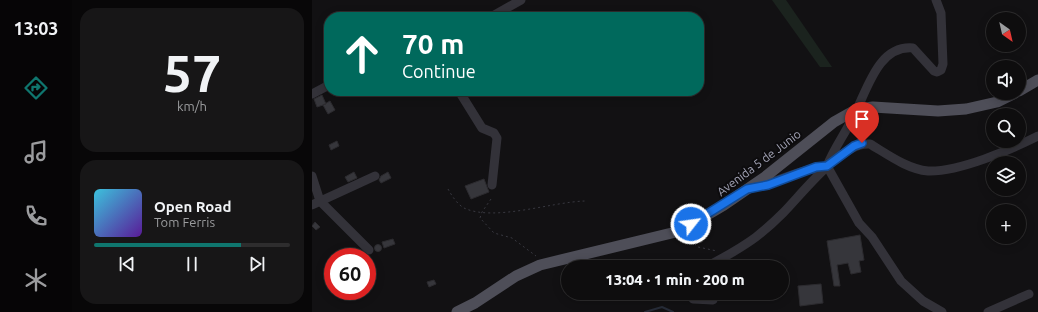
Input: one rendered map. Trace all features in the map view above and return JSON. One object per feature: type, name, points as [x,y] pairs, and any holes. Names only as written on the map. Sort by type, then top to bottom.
[{"type":"main road","points":[[1026,87],[1038,80]]},
{"type":"main road","name":"Avenida 5 de Junio","points":[[457,312],[475,303],[516,276],[546,264],[680,231],[724,205],[834,122],[857,109],[873,107],[938,111],[966,109],[1001,100]]},
{"type":"street","points":[[500,12],[521,0]]},
{"type":"street","points":[[827,166],[835,146],[857,109],[870,80],[883,61],[892,52],[902,47],[913,48],[934,71],[937,72],[941,70],[943,64],[941,13],[936,0]]},
{"type":"street","points":[[312,94],[324,88]]},
{"type":"street","points":[[462,96],[482,128],[494,133],[497,138],[492,185]]},
{"type":"street","points":[[720,260],[732,254],[756,236],[783,213],[827,166],[854,146],[862,143],[870,144],[912,167],[927,171],[951,169],[1017,146],[1038,136]]},
{"type":"street","points":[[747,189],[768,185],[816,167],[827,166]]},
{"type":"street","points":[[827,166],[859,222],[872,237],[901,281],[923,301],[942,312]]},
{"type":"street","points":[[312,176],[316,203],[367,248]]},
{"type":"street","points":[[316,203],[375,176]]},
{"type":"street","points":[[988,312],[1029,294]]},
{"type":"path","points":[[448,189],[452,197],[463,207],[482,212],[501,212],[585,201]]},
{"type":"path","points":[[491,199],[482,212],[480,218],[494,233],[512,238],[546,264]]},
{"type":"path","points":[[680,231],[698,247],[716,251]]},
{"type":"shaded area","points":[[772,0],[786,0],[832,67],[820,67]]},
{"type":"building","points":[[322,95],[326,104],[317,107],[314,99]]},
{"type":"building","points":[[330,101],[335,110],[328,114],[323,105]]},
{"type":"building","points":[[337,141],[339,146],[331,150],[329,145]]},
{"type":"building","points":[[354,172],[357,178],[348,182],[345,177]]},
{"type":"building","points":[[388,172],[391,178],[381,183],[379,180],[381,176]]},
{"type":"building","points":[[484,179],[489,192],[471,199],[465,186]]},
{"type":"building","points":[[315,222],[320,227],[316,230],[312,226]]},
{"type":"building","points":[[860,235],[864,260],[859,261],[861,272],[851,274],[848,263],[837,265],[840,286],[834,286],[827,241]]},
{"type":"building","points":[[393,239],[395,244],[384,248],[382,242]]},
{"type":"building","points":[[375,245],[381,245],[381,251],[376,251],[376,248],[374,248]]},
{"type":"building","points":[[434,280],[436,284],[429,287],[427,282]]},
{"type":"building","points":[[821,284],[823,303],[800,306],[798,286]]},
{"type":"waterway","points":[[645,312],[662,307],[673,312]]},
{"type":"route","points":[[691,224],[724,205],[747,189],[768,185],[816,167],[827,166],[854,146],[862,143]]}]
